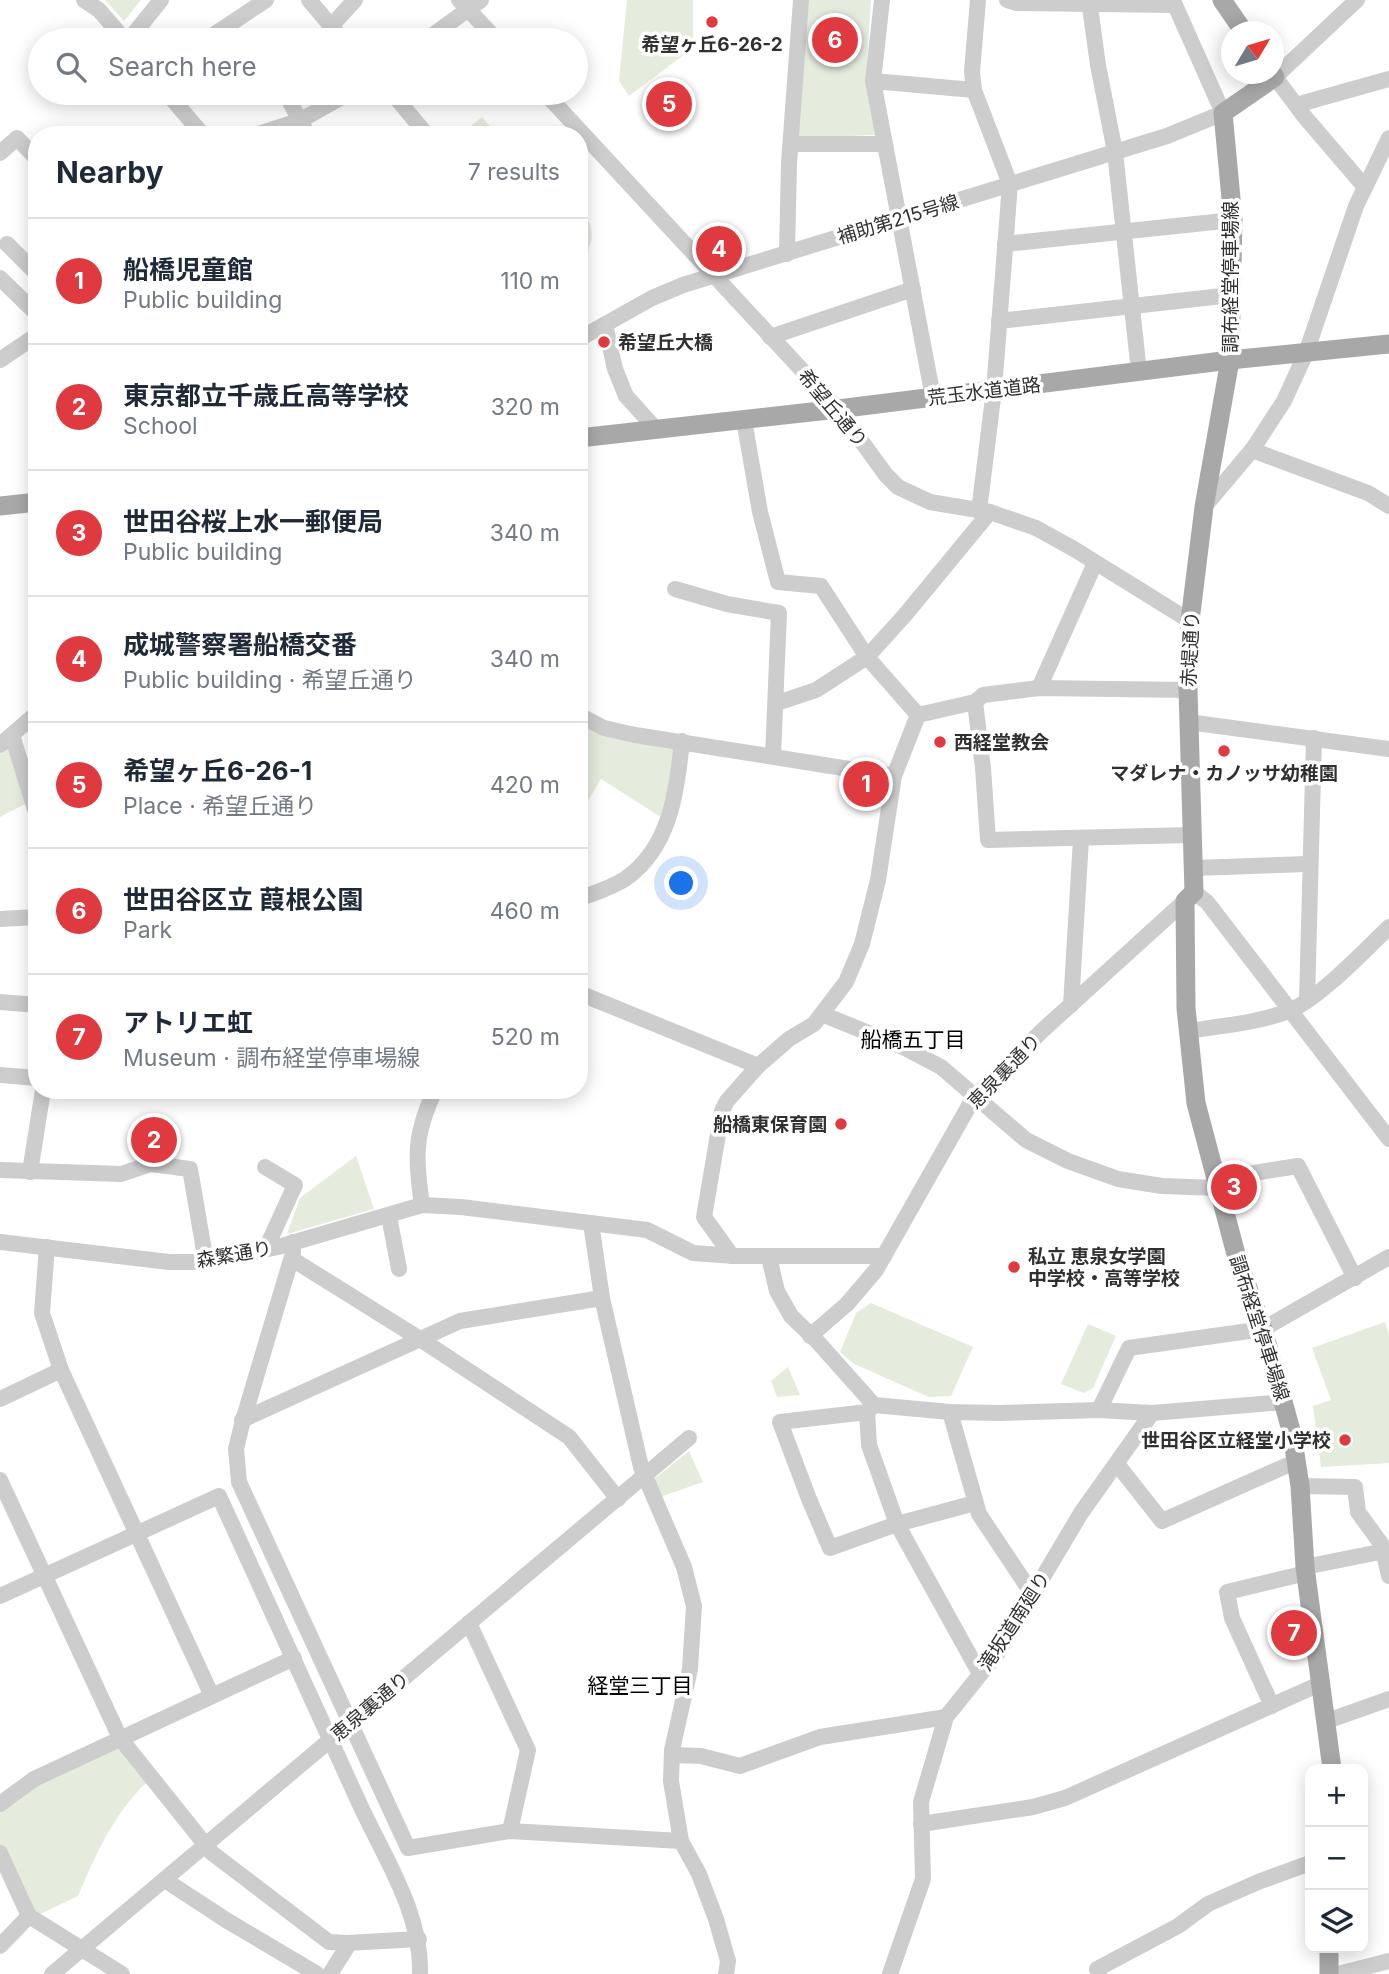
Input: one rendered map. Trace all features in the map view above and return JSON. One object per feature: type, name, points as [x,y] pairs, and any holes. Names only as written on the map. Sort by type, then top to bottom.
[{"type":"main road","points":[[1223,0],[1237,21]]},
{"type":"main road","points":[[1223,113],[1262,84]]},
{"type":"main road","name":"調布経堂停車場線","points":[[1204,507],[1230,360],[1233,220],[1223,113]]},
{"type":"main road","name":"荒玉水道道路","points":[[588,437],[1230,360],[1389,344]]},
{"type":"main road","points":[[0,506],[28,503]]},
{"type":"main road","name":"赤堤通り","points":[[1190,897],[1194,867],[1188,722],[1190,621],[1204,507]]},
{"type":"main road","name":"調布経堂停車場線","points":[[1190,897],[1188,1031],[1196,1103],[1237,1258],[1263,1329],[1285,1402],[1297,1461],[1306,1570],[1331,1764]]},
{"type":"main road","points":[[1329,1953],[1329,1974]]},
{"type":"street","points":[[84,0],[99,10],[116,28]]},
{"type":"street","points":[[137,28],[161,0]]},
{"type":"street","points":[[224,28],[266,0]]},
{"type":"street","points":[[309,0],[330,28]]},
{"type":"street","points":[[339,28],[355,0]]},
{"type":"street","points":[[788,254],[791,144],[801,0]]},
{"type":"street","points":[[882,0],[873,81],[933,397]]},
{"type":"street","points":[[777,703],[816,690],[867,657],[905,615],[984,511],[1010,184],[974,90],[972,72],[978,0]]},
{"type":"street","points":[[1007,0],[1017,3],[1178,3],[1223,113]]},
{"type":"street","points":[[1284,66],[1354,1]]},
{"type":"street","points":[[1088,2],[1115,152],[1139,372]]},
{"type":"street","points":[[440,28],[470,3],[488,28]]},
{"type":"street","points":[[1296,105],[1389,79]]},
{"type":"street","points":[[873,81],[974,90]]},
{"type":"street","points":[[1281,84],[1364,186]]},
{"type":"street","points":[[177,105],[195,126]]},
{"type":"street","points":[[292,105],[304,126]]},
{"type":"street","points":[[306,126],[333,105]]},
{"type":"street","points":[[402,105],[420,126]]},
{"type":"street","name":"希望丘通り","points":[[556,105],[575,126]]},
{"type":"street","name":"補助第215号線","points":[[588,334],[652,298],[713,275],[1167,136],[1223,113]]},
{"type":"street","points":[[0,153],[17,138],[28,150]]},
{"type":"street","points":[[1204,507],[1252,450],[1284,401],[1306,353],[1340,247],[1364,186],[1389,138]]},
{"type":"street","name":"希望丘通り","points":[[588,140],[838,409],[886,475],[898,487],[930,502],[984,511],[1035,528],[1190,621]]},
{"type":"street","points":[[791,144],[885,144]]},
{"type":"street","points":[[1005,244],[1233,220]]},
{"type":"street","points":[[6,244],[28,265]]},
{"type":"street","points":[[0,278],[28,305]]},
{"type":"street","points":[[771,337],[913,289]]},
{"type":"street","points":[[999,321],[1231,295]]},
{"type":"street","points":[[605,324],[615,369],[626,396],[655,428]]},
{"type":"street","points":[[0,360],[28,341]]},
{"type":"street","points":[[744,420],[761,512],[778,582],[821,586],[867,657],[918,715]]},
{"type":"street","points":[[1252,450],[1368,494],[1389,506]]},
{"type":"street","points":[[1039,688],[1095,563]]},
{"type":"street","points":[[675,589],[727,604],[779,612],[774,756]]},
{"type":"street","points":[[918,715],[975,702],[983,695],[1039,688],[1188,690]]},
{"type":"street","points":[[975,702],[988,840],[1192,835]]},
{"type":"street","points":[[732,1256],[704,1217],[722,1111],[727,1101],[758,1066],[789,1039],[814,1024],[846,982],[862,944],[878,880],[894,776],[918,715]]},
{"type":"street","points":[[588,720],[604,728],[894,776]]},
{"type":"street","points":[[28,721],[6,740],[28,794]]},
{"type":"street","points":[[1188,722],[1389,749]]},
{"type":"street","points":[[1307,1000],[1314,738]]},
{"type":"street","points":[[588,895],[622,881],[636,870],[654,849],[669,822],[682,741]]},
{"type":"street","points":[[1071,1005],[1081,839]]},
{"type":"street","points":[[1194,867],[1309,864]]},
{"type":"street","points":[[1190,897],[1207,902],[1389,1139]]},
{"type":"street","name":"恵泉裏通り","points":[[810,1336],[857,1294],[876,1270],[974,1097],[1190,897]]},
{"type":"street","points":[[0,919],[28,917]]},
{"type":"street","points":[[1188,1031],[1261,1019],[1290,1010],[1307,1000],[1346,968],[1389,927]]},
{"type":"street","points":[[588,997],[758,1066]]},
{"type":"street","points":[[0,1002],[28,1004]]},
{"type":"street","points":[[822,1014],[893,1042],[941,1067],[1026,1140],[1068,1161],[1118,1179],[1162,1186],[1216,1183],[1298,1166],[1355,1278]]},
{"type":"street","points":[[0,1075],[28,1077]]},
{"type":"street","points":[[30,1172],[42,1099]]},
{"type":"street","points":[[431,1099],[422,1118],[416,1147],[422,1205],[647,1230],[693,1253],[732,1256],[884,1256]]},
{"type":"street","points":[[0,1170],[121,1174],[151,1164],[190,1169],[206,1262]]},
{"type":"street","points":[[265,1167],[295,1185],[269,1242],[270,1248]]},
{"type":"street","name":"森繁通り","points":[[0,1242],[169,1262],[206,1262],[293,1242],[422,1205]]},
{"type":"street","points":[[389,1216],[399,1269]]},
{"type":"street","points":[[592,1223],[602,1298],[644,1477],[684,1567],[694,1606],[690,1669],[672,1755],[671,1781],[681,1841],[699,1874],[716,1919],[727,1961],[726,1974]]},
{"type":"street","points":[[293,1242],[295,1247],[292,1259],[242,1420],[236,1449],[239,1482],[408,1848],[510,1831],[681,1841]]},
{"type":"street","points":[[47,1247],[42,1313],[61,1370],[212,1696]]},
{"type":"street","points":[[769,1256],[777,1291],[792,1316],[816,1340],[870,1408],[869,1445],[897,1524],[980,1674]]},
{"type":"street","points":[[1099,1410],[1129,1348],[1263,1329],[1389,1257]]},
{"type":"street","points":[[292,1259],[569,1437],[618,1499]]},
{"type":"street","points":[[242,1420],[460,1321],[602,1298]]},
{"type":"street","points":[[0,1399],[61,1370]]},
{"type":"street","points":[[975,1503],[897,1524],[830,1548],[780,1422],[870,1408],[999,1413],[1099,1410],[1152,1413],[1285,1402]]},
{"type":"street","points":[[950,1412],[979,1514],[1033,1595]]},
{"type":"street","name":"滝坂道南廻り","points":[[890,1974],[923,1879],[922,1802],[946,1717],[999,1651],[1081,1513],[1152,1413]]},
{"type":"street","name":"恵泉裏通り","points":[[52,1974],[689,1438]]},
{"type":"street","points":[[1117,1464],[1163,1521],[1297,1461]]},
{"type":"street","points":[[0,1480],[120,1738],[212,1853],[330,1942],[419,1939]]},
{"type":"street","points":[[1300,1486],[1355,1487],[1358,1512],[1387,1552],[1389,1576]]},
{"type":"street","points":[[0,1597],[219,1496],[397,1880],[419,1939],[420,1974]]},
{"type":"street","points":[[1272,1706],[1233,1618],[1227,1592],[1306,1570],[1387,1552]]},
{"type":"street","points":[[469,1623],[528,1750],[510,1831]]},
{"type":"street","points":[[0,1804],[34,1779],[295,1658]]},
{"type":"street","points":[[921,1824],[1033,1807],[1065,1798],[1322,1683]]},
{"type":"street","points":[[1327,1721],[1389,1699]]},
{"type":"street","points":[[672,1755],[701,1756],[740,1766],[820,1737],[946,1717]]},
{"type":"street","points":[[0,1853],[29,1916],[122,1974]]},
{"type":"street","points":[[1099,1974],[1097,1969],[1178,1926],[1208,1904],[1258,1881],[1305,1865]]},
{"type":"street","points":[[165,1880],[317,1974]]},
{"type":"street","points":[[0,1945],[29,1916]]},
{"type":"street","points":[[330,1974],[347,1943]]},
{"type":"street","points":[[1338,1974],[1389,1961]]},
{"type":"shaded area","points":[[105,0],[141,0],[124,21]]},
{"type":"shaded area","points":[[627,0],[693,0],[693,48],[629,96],[619,81]]},
{"type":"shaded area","points":[[804,0],[871,0],[866,80],[876,135],[795,138]]},
{"type":"shaded area","points":[[482,117],[490,126],[471,126]]},
{"type":"shaded area","points":[[588,221],[592,231],[588,254]]},
{"type":"shaded area","points":[[588,719],[680,743],[667,821],[601,779],[588,801]]},
{"type":"shaded area","points":[[12,737],[28,791],[28,803],[0,817],[0,747]]},
{"type":"shaded area","points":[[356,1156],[374,1209],[287,1234],[300,1198]]},
{"type":"shaded area","points":[[871,1303],[973,1347],[951,1396],[929,1397],[854,1364],[840,1352],[856,1313]]},
{"type":"shaded area","points":[[1385,1322],[1389,1334],[1389,1463],[1321,1467],[1313,1406],[1331,1400],[1312,1348]]},
{"type":"shaded area","points":[[1088,1324],[1116,1336],[1093,1388],[1084,1393],[1061,1384]]},
{"type":"shaded area","points":[[788,1367],[800,1395],[777,1397],[771,1381]]},
{"type":"shaded area","points":[[689,1451],[703,1482],[657,1498],[654,1479]]},
{"type":"shaded area","points":[[118,1744],[144,1776],[146,1783],[115,1822],[78,1896],[36,1916],[0,1846],[0,1808],[41,1779]]},
{"type":"place","name":"希望ヶ丘6-26-2","points":[[712,22]]},
{"type":"place","name":"世田谷区立 葭根公園","points":[[835,40]]},
{"type":"place","name":"希望ヶ丘6-26-1","points":[[669,104]]},
{"type":"place","name":"成城警察署船橋交番","points":[[719,249]]},
{"type":"place","name":"希望丘大橋","points":[[604,342]]},
{"type":"place","name":"西経堂教会","points":[[940,742]]},
{"type":"place","name":"マダレナ・カノッサ幼稚園","points":[[1224,751]]},
{"type":"place","name":"船橋児童館","points":[[866,784]]},
{"type":"place","name":"船橋東保育園","points":[[841,1124]]},
{"type":"place","name":"東京都立千歳丘高等学校","points":[[154,1140]]},
{"type":"place","name":"世田谷桜上水一郵便局","points":[[1234,1187]]},
{"type":"place","name":"私立 恵泉女学園 中学校・高等学校","points":[[1014,1267]]},
{"type":"place","name":"世田谷区立経堂小学校","points":[[1345,1440]]},
{"type":"place","name":"アトリエ虹","points":[[1294,1633]]},
{"type":"district","name":"船橋五丁目","points":[[913,1040]]},
{"type":"district","name":"経堂三丁目","points":[[640,1686]]}]
